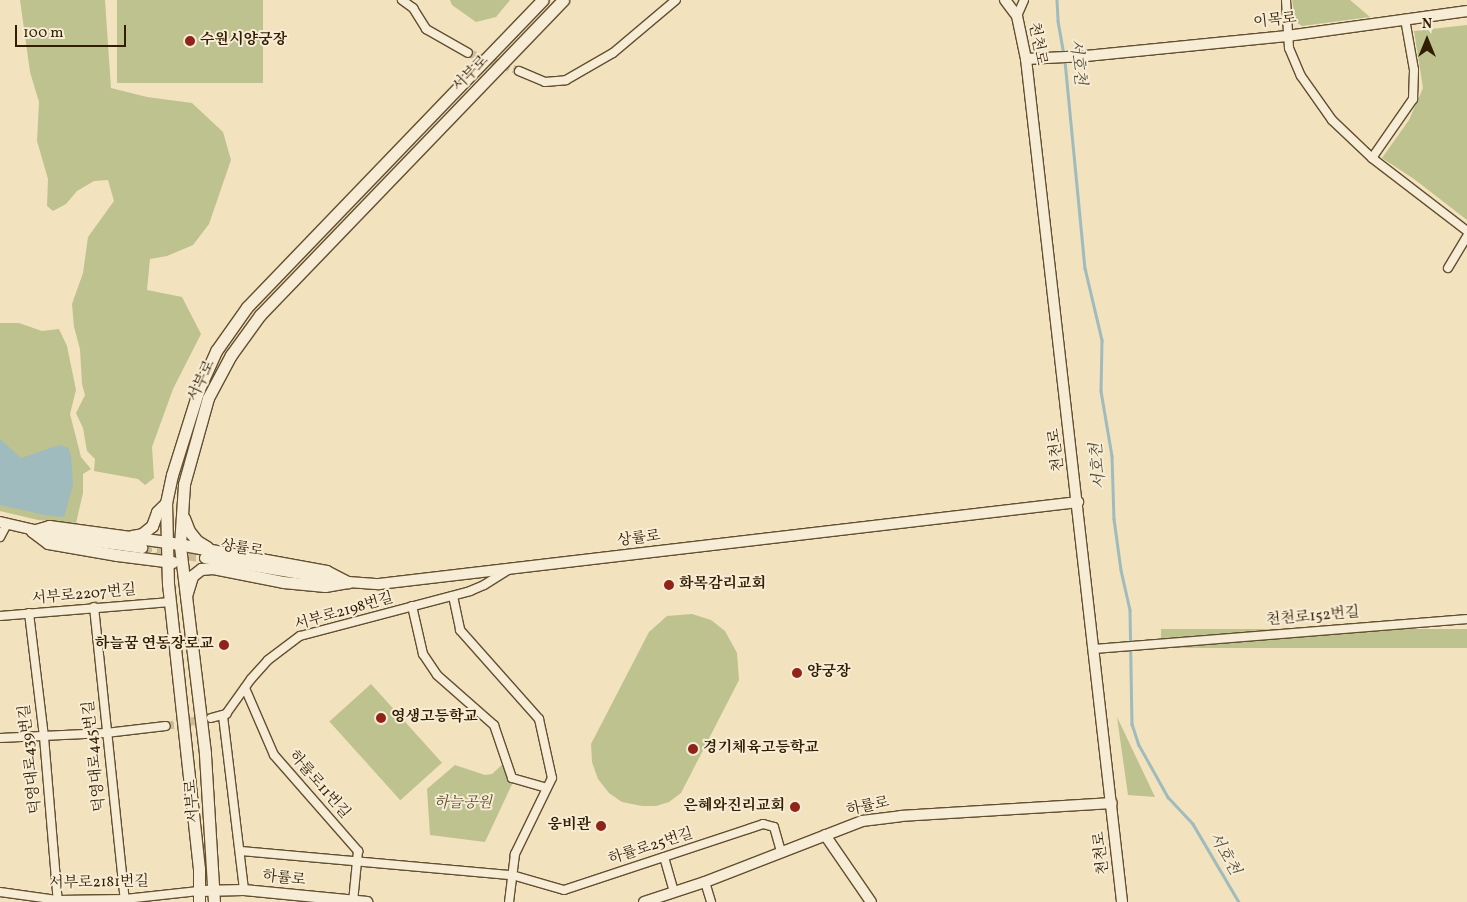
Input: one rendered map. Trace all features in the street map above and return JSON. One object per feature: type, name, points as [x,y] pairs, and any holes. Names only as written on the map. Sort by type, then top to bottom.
[{"type":"main road","name":"서부로","points":[[199,897],[199,869],[170,602],[166,503],[172,475],[199,389],[216,351],[248,307],[542,0]]},
{"type":"main road","name":"서부로","points":[[214,896],[205,753],[180,561],[181,512],[184,484],[208,398],[231,355],[260,315],[563,0]]},
{"type":"main road","points":[[128,537],[142,534],[152,526],[157,512],[166,503]]},
{"type":"main road","points":[[181,512],[193,536],[208,554]]},
{"type":"main road","points":[[32,531],[50,526],[167,542],[208,554],[326,571],[348,582]]},
{"type":"main road","points":[[32,531],[48,543],[167,562],[180,561]]},
{"type":"main road","points":[[185,600],[192,576],[201,568],[213,568],[283,582],[325,586],[348,582]]},
{"type":"street","points":[[402,0],[413,8],[426,29],[468,53]]},
{"type":"street","points":[[520,71],[546,82],[566,80],[613,53],[676,0]]},
{"type":"street","name":"천천로","points":[[1005,0],[1017,16],[1026,59],[1078,502],[1122,902]]},
{"type":"street","points":[[1017,16],[1024,0]]},
{"type":"street","points":[[1286,0],[1289,48],[1301,76],[1332,120],[1372,158],[1467,231]]},
{"type":"street","name":"이목로","points":[[1026,59],[1086,56],[1287,36],[1467,11]]},
{"type":"street","points":[[1372,158],[1413,99],[1414,70],[1405,19]]},
{"type":"street","points":[[1448,268],[1467,236]]},
{"type":"street","name":"상률로","points":[[348,582],[379,584],[1078,502]]},
{"type":"street","points":[[0,537],[3,523],[32,531],[142,548]]},
{"type":"street","name":"서부로2198번길","points":[[223,716],[268,660],[300,636],[453,596],[484,585],[510,569]]},
{"type":"street","points":[[453,596],[460,630],[539,720],[552,778],[515,854],[509,902]]},
{"type":"street","name":"서부로2207번길","points":[[0,616],[170,602]]},
{"type":"street","points":[[412,606],[423,654],[437,675],[494,725],[512,778],[547,788]]},
{"type":"street","name":"덕영대로445번길","points":[[94,607],[125,900]]},
{"type":"street","name":"덕영대로439번길","points":[[29,613],[44,737],[58,901]]},
{"type":"street","name":"천천로152번길","points":[[1094,649],[1467,619]]},
{"type":"street","name":"하률로11번길","points":[[245,688],[274,754],[358,851],[353,901]]},
{"type":"street","points":[[212,718],[223,716],[241,851],[244,890]]},
{"type":"street","points":[[0,738],[106,733],[166,726]]},
{"type":"street","name":"하률로","points":[[644,902],[705,882],[862,821],[900,816],[1112,803]]},
{"type":"street","name":"하률로25번길","points":[[241,851],[512,875],[564,890],[764,824],[774,827],[781,852]]},
{"type":"street","points":[[824,835],[871,902]]},
{"type":"street","points":[[664,857],[674,892]]},
{"type":"street","points":[[705,882],[711,902]]},
{"type":"street","name":"하률로","points":[[199,897],[244,890],[367,902]]},
{"type":"street","name":"서부로2181번길","points":[[0,892],[58,901],[199,897]]},
{"type":"green space","points":[[20,0],[105,0],[111,88],[147,97],[192,103],[223,132],[231,160],[209,224],[193,245],[167,256],[150,259],[147,290],[182,297],[201,334],[173,389],[152,447],[154,478],[145,485],[138,479],[94,471],[95,459],[87,451],[83,428],[76,413],[85,395],[82,384],[80,349],[74,327],[72,304],[83,273],[88,237],[114,201],[108,180],[94,181],[77,191],[66,204],[53,211],[47,206],[48,179],[37,141],[39,102],[30,72]]},
{"type":"green space","name":"수원시양궁장","points":[[117,0],[263,0],[263,83],[117,83]]},
{"type":"green space","points":[[450,0],[510,0],[496,17],[476,22],[452,5]]},
{"type":"green space","points":[[1292,0],[1350,0],[1370,17],[1302,26],[1296,22]]},
{"type":"green space","points":[[1467,25],[1467,220],[1414,179],[1382,158],[1409,120],[1423,88],[1414,31]]},
{"type":"green space","points":[[0,323],[19,323],[42,331],[59,329],[67,346],[76,390],[70,414],[81,457],[91,469],[83,474],[83,493],[76,523],[38,520],[0,511]]},
{"type":"green space","points":[[692,614],[711,620],[725,631],[737,653],[739,680],[681,793],[669,802],[656,806],[642,806],[622,802],[609,793],[598,779],[592,762],[591,744],[649,632],[667,616]]},
{"type":"green space","points":[[1161,629],[1467,629],[1467,648],[1161,648]]},
{"type":"green space","points":[[371,684],[442,763],[400,800],[329,721]]},
{"type":"green space","points":[[1117,717],[1155,797],[1128,795]]},
{"type":"green space","name":"하늘공원","points":[[504,763],[513,782],[485,842],[430,835],[427,789],[455,765],[485,775],[492,774]]},
{"type":"water","points":[[0,439],[21,458],[59,445],[68,448],[71,455],[73,485],[64,517],[45,515],[0,505]]},
{"type":"waterway","name":"서호천","points":[[1057,0],[1058,21],[1064,55]]},
{"type":"waterway","name":"서호천","points":[[1065,61],[1085,268],[1102,340],[1101,391],[1112,456],[1114,519],[1121,570],[1130,610],[1132,724],[1139,745],[1168,797],[1193,824],[1239,902]]},
{"type":"tunnel","points":[[468,53],[519,71]]},
{"type":"tunnel","points":[[142,548],[205,558]]},
{"type":"tunnel","points":[[166,726],[205,719]]},
{"type":"place","name":"수원시양궁장","points":[[190,41]]},
{"type":"place","name":"화목감리교회","points":[[669,585]]},
{"type":"place","name":"하늘꿈 연동장로교","points":[[224,645]]},
{"type":"place","name":"양궁장","points":[[797,673]]},
{"type":"place","name":"영생고등학교","points":[[381,718]]},
{"type":"place","name":"경기체육고등학교","points":[[693,749]]},
{"type":"place","name":"은혜와진리교회","points":[[795,807]]},
{"type":"place","name":"웅비관","points":[[601,826]]}]
